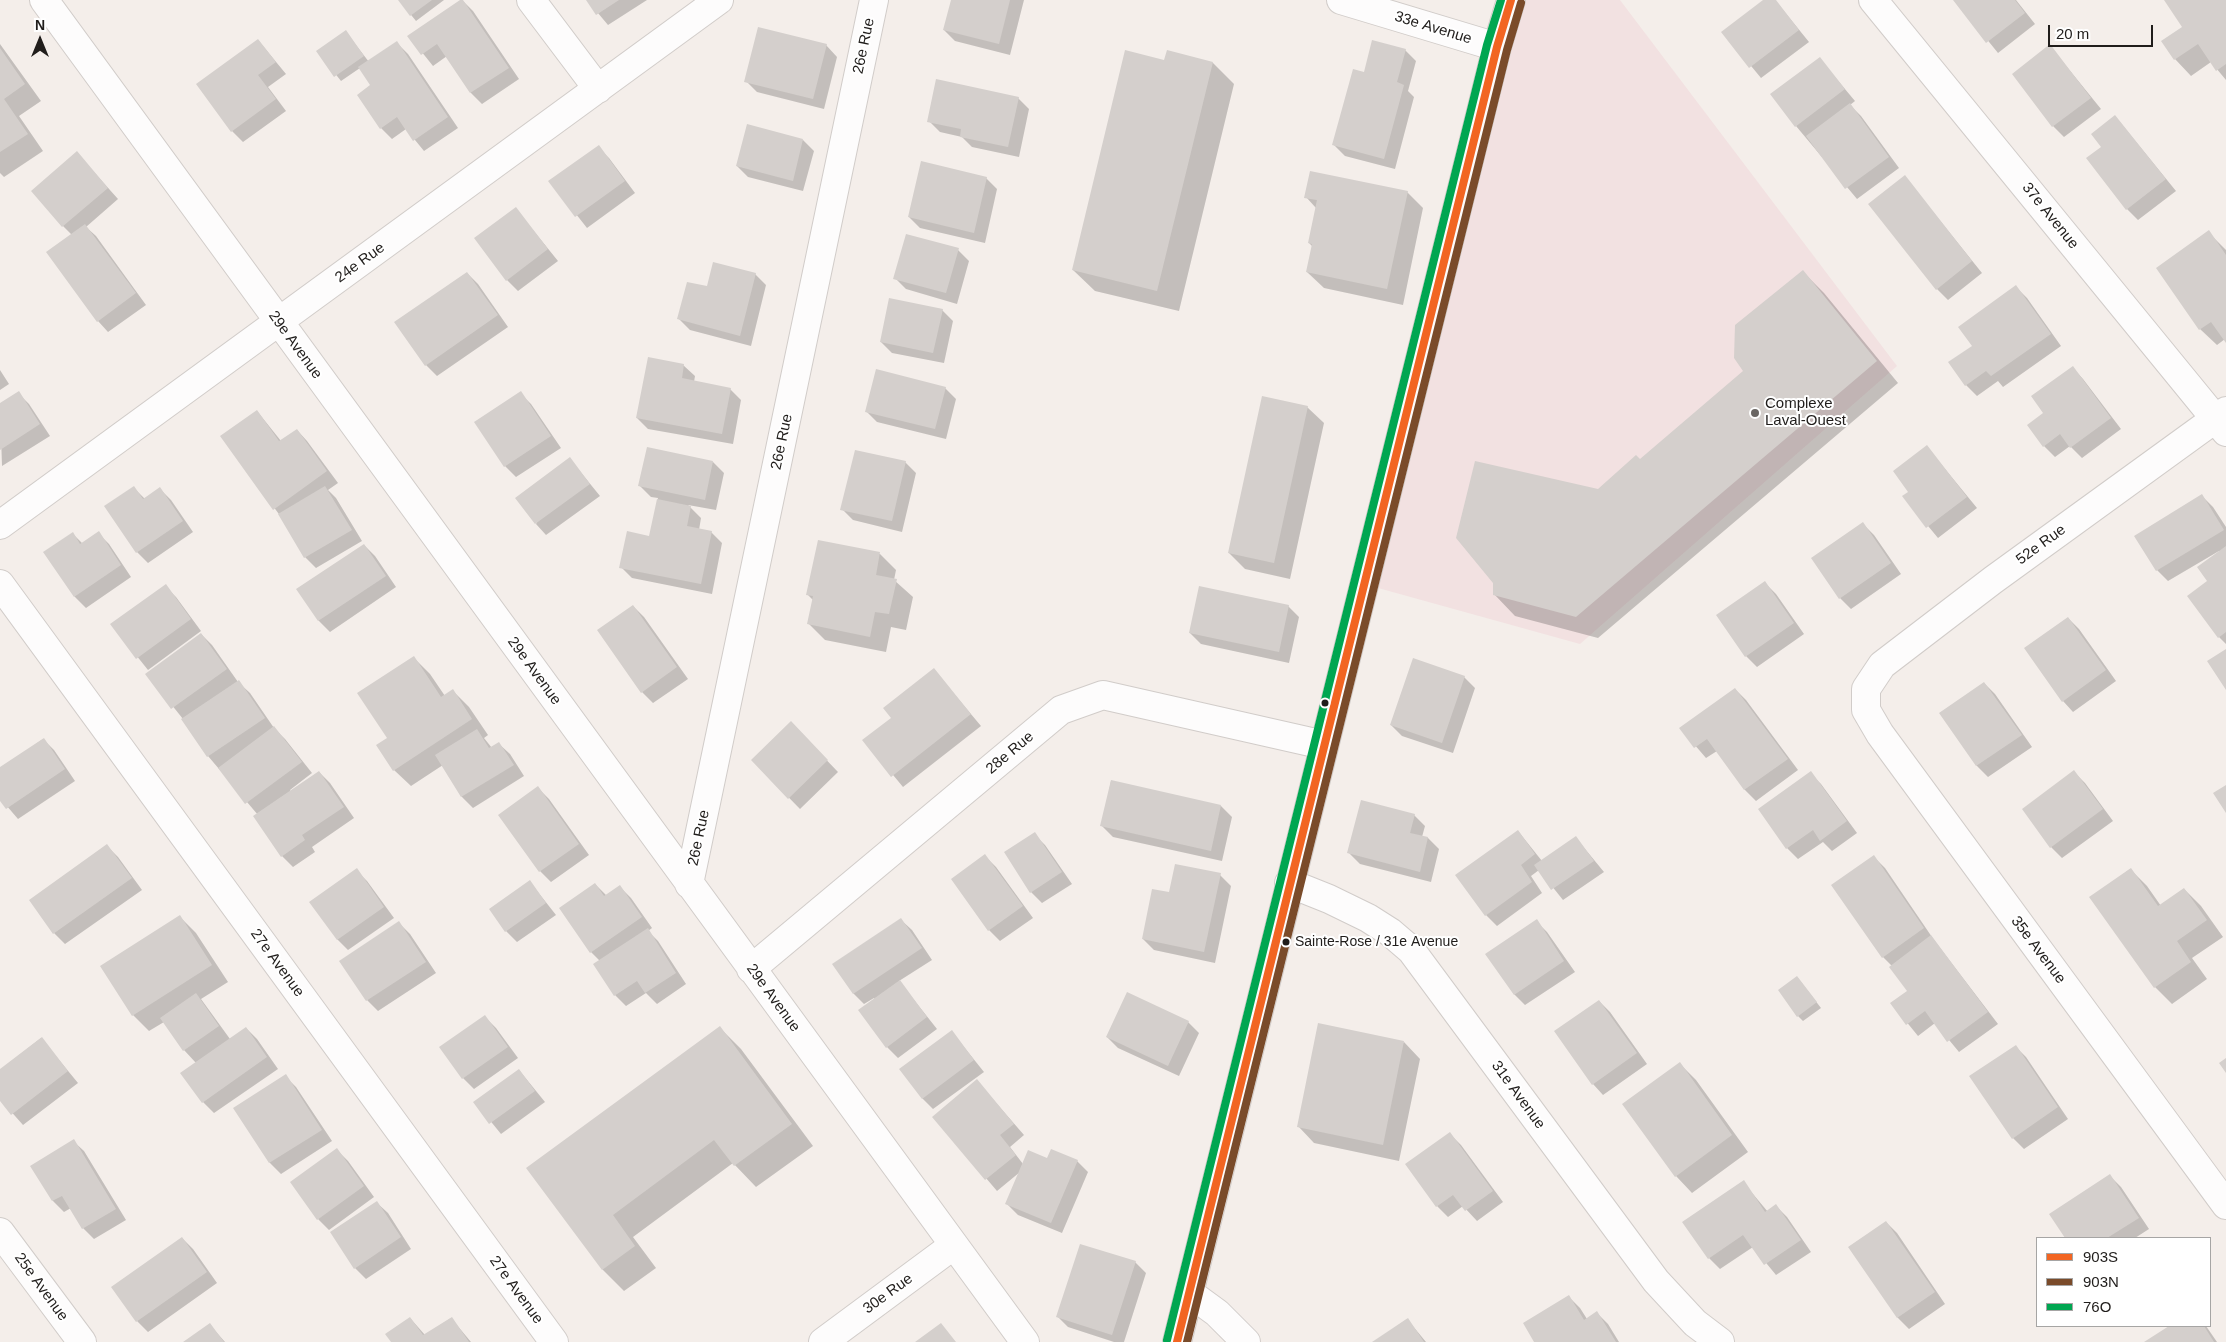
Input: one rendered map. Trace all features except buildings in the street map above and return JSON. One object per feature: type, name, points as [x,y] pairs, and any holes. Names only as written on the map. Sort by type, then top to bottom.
[{"type":"street","name":"29e Avenue","points":[[44,0],[1025,1342]]},
{"type":"street","points":[[531,0],[598,89]]},
{"type":"street","name":"24e Rue","points":[[0,525],[720,0]]},
{"type":"street","name":"26e Rue","points":[[689,884],[874,0]]},
{"type":"street","name":"33e Avenue","points":[[1341,0],[1497,47]]},
{"type":"street","points":[[1177,1342],[1191,1294],[1289,883],[1497,47],[1512,0]]},
{"type":"street","name":"37e Avenue","points":[[1873,0],[2223,421]]},
{"type":"street","name":"52e Rue","points":[[1866,689],[1882,665],[1992,580],[2223,421]]},
{"type":"street","name":"27e Avenue","points":[[0,584],[554,1342]]},
{"type":"street","name":"35e Avenue","points":[[1866,689],[1866,710],[1880,734],[2226,1205]]},
{"type":"street","name":"28e Rue","points":[[752,969],[1061,710],[1103,695],[1324,745]]},
{"type":"street","name":"31e Avenue","points":[[1289,883],[1329,899],[1368,918],[1390,932],[1411,950],[1656,1281],[1695,1323],[1720,1342]]},
{"type":"street","name":"25e Avenue","points":[[0,1232],[82,1342]]},
{"type":"street","name":"30e Rue","points":[[823,1342],[954,1245]]},
{"type":"street","points":[[1191,1294],[1217,1313],[1246,1342]]},
{"type":"shaded area","points":[[1515,0],[1620,0],[1897,366],[1580,644],[1360,583]]},
{"type":"transit line","name":"76O","points":[[1167,1340],[1487,45],[1501,0]]},
{"type":"transit line","name":"903S","points":[[1177,1342],[1497,47],[1511,0]]},
{"type":"transit line","name":"903N","points":[[1187,1342],[1507,50],[1521,3]]},
{"type":"place","name":"Complexe Laval-Ouest","points":[[1755,413]]},
{"type":"place","name":"Sainte-Rose / 31e Avenue","points":[[1286,942]]}]
